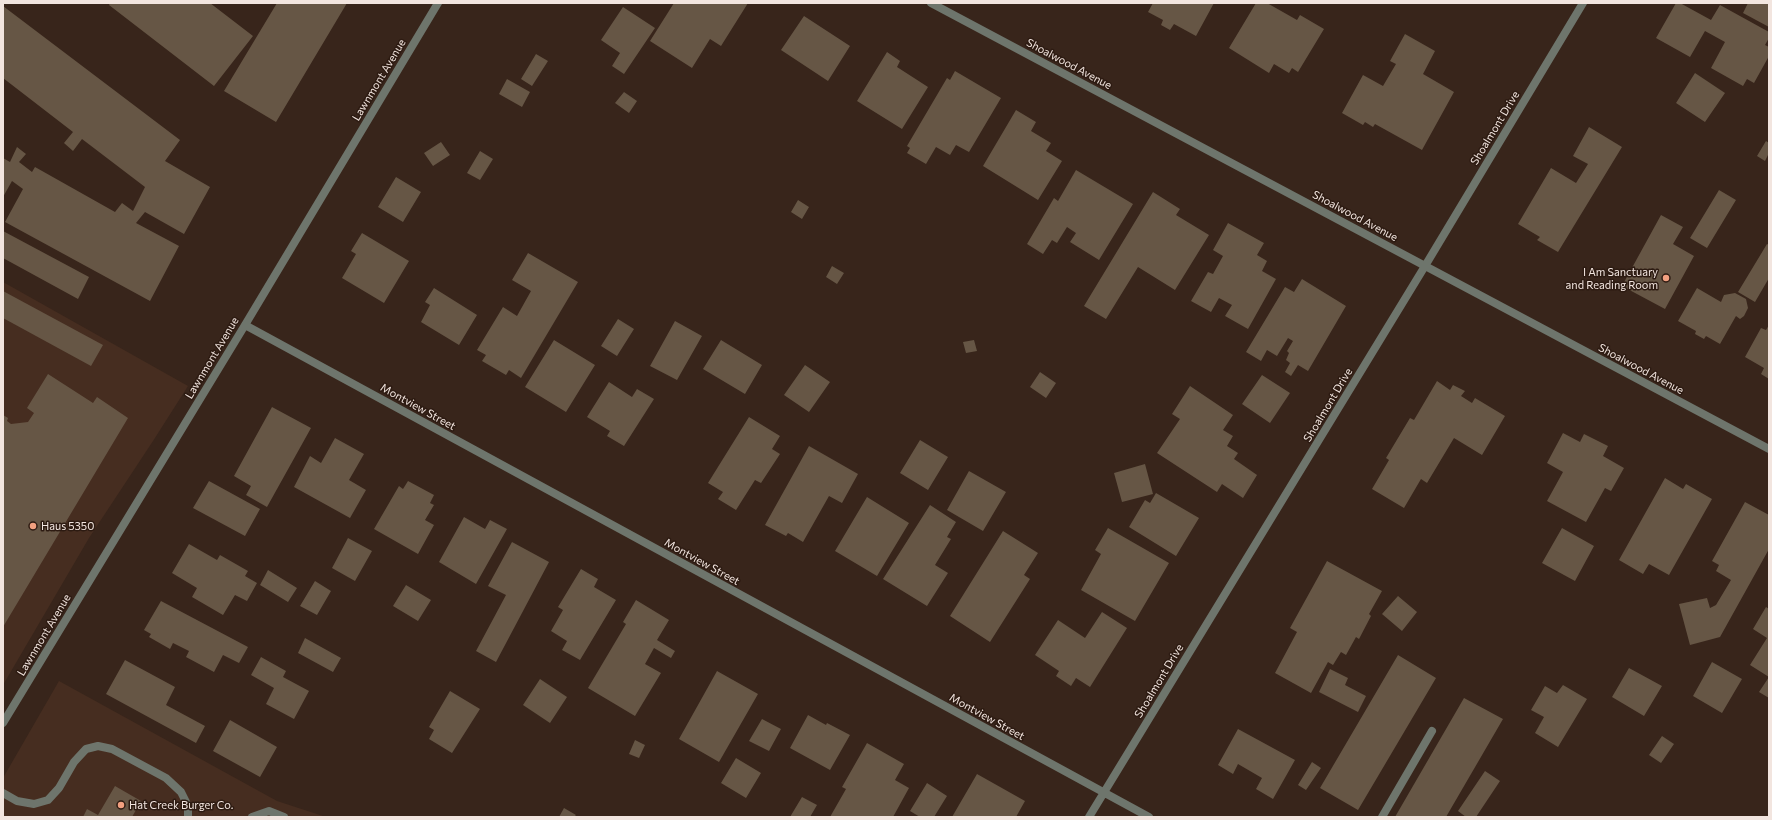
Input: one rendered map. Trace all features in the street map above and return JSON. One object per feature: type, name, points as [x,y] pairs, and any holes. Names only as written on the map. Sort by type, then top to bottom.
[{"type":"street","name":"Lawnmont Avenue","points":[[3,723],[245,325],[438,3]]},
{"type":"street","name":"Shoalwood Avenue","points":[[931,3],[1769,449]]},
{"type":"street","name":"Shoalmont Drive","points":[[1089,817],[1425,266],[1583,3]]},
{"type":"street","name":"Montview Street","points":[[245,325],[1149,817]]},
{"type":"street","points":[[1382,817],[1432,731]]},
{"type":"street","points":[[3,793],[18,801],[34,804],[48,800],[59,788],[74,762],[86,749],[98,746],[112,748],[166,778],[181,792],[188,806],[188,817]]},
{"type":"street","points":[[252,817],[269,811],[284,817]]},
{"type":"shaded area","points":[[3,282],[188,386],[89,538],[3,685]]},
{"type":"shaded area","points":[[59,681],[277,801],[326,817],[3,817],[3,778]]},
{"type":"building","points":[[110,3],[210,3],[253,36],[214,86],[109,5]]},
{"type":"building","points":[[277,3],[347,3],[276,122],[224,91]]},
{"type":"building","points":[[674,3],[748,3],[721,46],[710,39],[692,68],[650,41]]},
{"type":"building","points":[[1153,3],[1214,3],[1196,36],[1174,24],[1170,30],[1161,25],[1163,20],[1148,12]]},
{"type":"building","points":[[1256,3],[1267,3],[1297,20],[1300,15],[1324,29],[1298,72],[1292,68],[1289,73],[1274,64],[1269,73],[1229,48]]},
{"type":"building","points":[[1676,3],[1680,3],[1711,20],[1720,5],[1769,32],[1769,38],[1765,45],[1769,47],[1769,56],[1754,83],[1747,79],[1743,86],[1711,68],[1725,42],[1705,31],[1690,57],[1656,38]]},
{"type":"building","points":[[1748,3],[1769,3],[1769,27],[1743,13]]},
{"type":"building","points":[[3,6],[180,140],[165,161],[210,187],[184,234],[145,212],[136,223],[179,246],[150,301],[5,222],[23,189],[12,181],[3,197],[3,158],[10,162],[17,147],[26,154],[19,162],[32,172],[35,167],[115,212],[122,203],[133,211],[145,187],[82,139],[73,151],[64,143],[73,132],[3,78]]},
{"type":"building","points":[[623,7],[655,28],[624,74],[612,66],[620,53],[601,40]]},
{"type":"building","points":[[804,16],[850,46],[828,81],[781,50]]},
{"type":"building","points":[[1405,34],[1435,51],[1423,74],[1454,92],[1422,150],[1375,124],[1373,127],[1365,122],[1363,125],[1342,113],[1363,75],[1383,86],[1396,64],[1390,61]]},
{"type":"building","points":[[887,52],[900,61],[897,67],[928,87],[902,129],[857,101]]},
{"type":"building","points":[[536,54],[548,61],[532,86],[521,79]]},
{"type":"building","points":[[955,71],[1001,98],[969,152],[956,145],[950,155],[936,147],[926,164],[907,153],[910,148],[907,146],[947,78],[950,80]]},
{"type":"building","points":[[1695,73],[1725,93],[1705,122],[1676,103]]},
{"type":"building","points":[[507,79],[530,92],[522,107],[499,94]]},
{"type":"building","points":[[624,92],[637,101],[629,113],[615,103]]},
{"type":"building","points":[[1016,110],[1036,122],[1031,131],[1051,143],[1046,151],[1062,161],[1038,200],[983,166]]},
{"type":"building","points":[[1589,127],[1622,147],[1558,252],[1537,240],[1540,237],[1518,224],[1551,168],[1576,183],[1588,164],[1573,156]]},
{"type":"building","points":[[1766,141],[1769,143],[1769,153],[1765,161],[1757,156]]},
{"type":"building","points":[[441,142],[450,155],[433,166],[424,153]]},
{"type":"building","points":[[480,151],[493,159],[480,180],[467,173]]},
{"type":"building","points":[[1076,170],[1133,204],[1099,260],[1070,242],[1076,233],[1067,227],[1057,243],[1052,240],[1043,254],[1027,244],[1054,198],[1058,201]]},
{"type":"building","points":[[396,177],[421,192],[403,222],[378,207]]},
{"type":"building","points":[[1719,190],[1736,200],[1707,248],[1690,238]]},
{"type":"building","points":[[1153,192],[1180,209],[1176,215],[1209,235],[1175,290],[1138,267],[1106,319],[1084,306]]},
{"type":"building","points":[[798,200],[809,207],[802,219],[791,212]]},
{"type":"building","points":[[1661,215],[1683,227],[1673,244],[1694,256],[1665,309],[1622,286]]},
{"type":"building","points":[[1228,223],[1264,243],[1257,255],[1267,261],[1262,271],[1276,279],[1248,329],[1225,316],[1232,305],[1219,298],[1211,312],[1191,301],[1208,272],[1213,274],[1223,256],[1213,250]]},
{"type":"building","points":[[3,231],[89,277],[78,299],[3,258]]},
{"type":"building","points":[[362,233],[409,261],[384,303],[342,278],[356,254],[351,251]]},
{"type":"building","points":[[1767,244],[1769,245],[1769,278],[1755,302],[1738,292]]},
{"type":"building","points":[[528,253],[578,282],[521,378],[509,370],[506,375],[482,361],[486,355],[477,350],[503,307],[517,316],[531,291],[512,280]]},
{"type":"building","points":[[832,266],[844,273],[837,284],[826,277]]},
{"type":"building","points":[[1302,279],[1346,306],[1308,371],[1298,365],[1291,376],[1285,372],[1290,363],[1286,360],[1289,353],[1287,351],[1293,341],[1288,338],[1277,356],[1267,350],[1261,361],[1246,352],[1285,287],[1294,292]]},
{"type":"building","points":[[434,288],[477,315],[459,345],[421,322],[430,305],[425,302]]},
{"type":"building","points":[[1697,288],[1721,302],[1724,295],[1735,293],[1746,299],[1748,308],[1744,316],[1740,319],[1736,316],[1720,344],[1706,336],[1704,339],[1695,334],[1696,331],[1678,321]]},
{"type":"building","points":[[3,291],[103,345],[91,366],[3,318]]},
{"type":"building","points":[[618,319],[634,329],[617,356],[601,346]]},
{"type":"building","points":[[675,321],[702,336],[677,380],[650,366]]},
{"type":"building","points":[[1769,325],[1769,379],[1761,374],[1764,368],[1745,357],[1761,328],[1766,330]]},
{"type":"building","points":[[554,340],[595,365],[566,412],[525,387]]},
{"type":"building","points":[[721,340],[762,365],[745,394],[703,369]]},
{"type":"building","points":[[974,340],[977,351],[966,353],[963,342]]},
{"type":"building","points":[[805,365],[830,382],[809,412],[784,395]]},
{"type":"building","points":[[1040,372],[1056,383],[1046,398],[1030,387]]},
{"type":"building","name":"Haus 5350","points":[[48,374],[93,403],[97,397],[128,418],[3,627],[3,415],[8,418],[7,421],[11,424],[28,422],[34,413],[27,408]]},
{"type":"building","points":[[1262,375],[1290,393],[1270,423],[1242,404]]},
{"type":"building","points":[[1437,381],[1450,390],[1453,385],[1465,391],[1461,396],[1472,403],[1475,398],[1505,416],[1482,455],[1454,438],[1427,483],[1421,479],[1404,508],[1372,489],[1389,460],[1386,458],[1410,418],[1414,420]]},
{"type":"building","points":[[609,382],[632,397],[637,389],[654,399],[624,446],[607,436],[610,431],[587,417]]},
{"type":"building","points":[[1190,386],[1233,415],[1223,430],[1233,436],[1227,446],[1238,453],[1234,459],[1257,475],[1243,498],[1222,484],[1217,492],[1157,453],[1180,419],[1172,414]]},
{"type":"building","points":[[272,407],[311,428],[267,507],[246,495],[251,486],[234,476]]},
{"type":"building","points":[[749,417],[780,436],[772,449],[780,454],[761,483],[755,480],[736,510],[718,499],[723,492],[708,483]]},
{"type":"building","points":[[1563,433],[1580,442],[1584,434],[1608,446],[1603,456],[1624,468],[1611,491],[1605,488],[1586,522],[1547,501],[1563,472],[1547,463]]},
{"type":"building","points":[[335,438],[364,454],[349,480],[366,490],[350,518],[294,487],[310,456],[321,463]]},
{"type":"building","points":[[920,440],[948,457],[928,490],[900,473]]},
{"type":"building","points":[[809,446],[858,474],[842,503],[829,496],[803,542],[788,533],[786,536],[765,525]]},
{"type":"building","points":[[1145,464],[1153,494],[1122,502],[1114,473]]},
{"type":"building","points":[[969,471],[1006,492],[983,531],[947,510]]},
{"type":"building","points":[[1665,478],[1683,489],[1686,484],[1712,499],[1669,575],[1649,564],[1643,574],[1619,560]]},
{"type":"building","points":[[209,481],[260,509],[245,536],[193,508]]},
{"type":"building","points":[[408,481],[434,495],[430,503],[434,505],[425,520],[434,525],[418,554],[374,529],[399,486],[403,489]]},
{"type":"building","points":[[1156,493],[1199,518],[1176,556],[1129,527],[1145,500],[1150,503]]},
{"type":"building","points":[[867,497],[909,523],[877,576],[835,551]]},
{"type":"building","points":[[1745,502],[1769,515],[1769,549],[1720,637],[1690,645],[1679,604],[1707,598],[1710,608],[1716,605],[1731,580],[1716,571],[1719,565],[1712,561]]},
{"type":"building","points":[[930,505],[956,522],[947,537],[951,539],[935,565],[948,573],[927,606],[883,579]]},
{"type":"building","points":[[464,517],[485,529],[490,520],[507,529],[476,584],[439,562]]},
{"type":"building","points":[[1108,528],[1169,563],[1135,621],[1081,590],[1101,554],[1095,550]]},
{"type":"building","points":[[1562,528],[1594,546],[1575,581],[1542,563]]},
{"type":"building","points":[[1003,531],[1038,553],[1024,575],[1030,579],[990,642],[950,616]]},
{"type":"building","points":[[348,538],[372,551],[355,581],[332,568]]},
{"type":"building","points":[[512,542],[549,562],[496,662],[476,651],[506,595],[488,586]]},
{"type":"building","points":[[189,544],[217,560],[220,555],[248,571],[245,576],[257,583],[247,601],[235,595],[223,615],[192,597],[197,588],[172,573]]},
{"type":"building","points":[[1327,561],[1382,591],[1369,614],[1371,616],[1359,639],[1356,637],[1346,655],[1341,652],[1333,665],[1328,662],[1311,693],[1275,673],[1297,632],[1290,628]]},
{"type":"building","points":[[581,569],[598,579],[594,587],[616,600],[580,660],[562,650],[567,641],[551,631],[563,610],[558,607]]},
{"type":"building","points":[[268,570],[297,588],[288,602],[260,585]]},
{"type":"building","points":[[315,581],[331,591],[317,615],[300,606]]},
{"type":"building","points":[[406,585],[431,600],[418,621],[393,606]]},
{"type":"building","points":[[1398,596],[1417,612],[1402,631],[1382,614]]},
{"type":"building","points":[[636,600],[669,620],[657,640],[675,651],[671,658],[654,648],[645,664],[661,673],[635,716],[588,688],[626,624],[623,622]]},
{"type":"building","points":[[161,601],[248,647],[239,663],[223,655],[214,672],[186,657],[189,651],[173,643],[170,649],[149,637],[151,634],[144,630]]},
{"type":"building","points":[[1766,607],[1769,609],[1769,677],[1750,665],[1767,638],[1753,629]]},
{"type":"building","points":[[1102,612],[1127,628],[1090,687],[1076,678],[1071,686],[1056,676],[1059,671],[1035,655],[1058,620],[1085,638]]},
{"type":"building","points":[[305,638],[341,658],[333,672],[298,653]]},
{"type":"building","points":[[1398,655],[1436,678],[1358,810],[1320,788]]},
{"type":"building","points":[[261,657],[286,671],[283,677],[309,691],[294,719],[266,704],[274,688],[251,675]]},
{"type":"building","points":[[125,660],[175,687],[166,705],[205,726],[196,743],[106,694]]},
{"type":"building","points":[[1712,662],[1742,679],[1722,713],[1693,696]]},
{"type":"building","points":[[1629,668],[1662,686],[1644,716],[1612,697]]},
{"type":"building","points":[[1330,669],[1348,678],[1345,685],[1366,696],[1358,712],[1319,692]]},
{"type":"building","points":[[717,671],[758,694],[719,762],[679,739]]},
{"type":"building","points":[[1769,677],[1769,698],[1759,692]]},
{"type":"building","points":[[540,679],[567,697],[550,723],[523,705]]},
{"type":"building","points":[[1563,685],[1587,699],[1558,747],[1535,733],[1544,717],[1531,710],[1545,686],[1557,693]]},
{"type":"building","points":[[450,691],[480,709],[452,753],[429,739],[434,730],[429,727]]},
{"type":"building","points":[[1464,698],[1503,719],[1446,817],[1395,817]]},
{"type":"building","points":[[808,715],[826,725],[827,723],[850,735],[830,770],[790,748]]},
{"type":"building","points":[[762,719],[781,729],[769,751],[749,741]]},
{"type":"building","points":[[230,720],[277,747],[260,777],[213,751]]},
{"type":"building","points":[[1238,729],[1295,760],[1273,799],[1256,789],[1262,778],[1238,764],[1233,774],[1218,765]]},
{"type":"building","points":[[1662,736],[1674,744],[1661,763],[1649,755]]},
{"type":"building","points":[[635,740],[645,745],[639,758],[629,754]]},
{"type":"building","points":[[867,743],[904,764],[895,780],[909,788],[893,817],[830,817],[846,789],[842,787]]},
{"type":"building","points":[[736,758],[761,773],[746,798],[721,783]]},
{"type":"building","points":[[1312,762],[1321,768],[1306,790],[1298,785]]},
{"type":"building","points":[[1485,771],[1500,781],[1476,817],[1466,817],[1458,811]]},
{"type":"building","points":[[977,774],[1025,801],[1016,817],[952,817]]},
{"type":"building","points":[[927,783],[947,796],[934,817],[920,817],[910,811]]},
{"type":"building","name":"Hat Creek Burger Co.","points":[[115,786],[141,801],[132,817],[83,817],[87,809],[98,815]]},
{"type":"building","points":[[802,797],[817,805],[810,817],[790,817]]},
{"type":"building","points":[[564,808],[576,815],[574,817],[559,817]]},
{"type":"place","name":"I Am Sanctuary and Reading Room","points":[[1666,278]]},
{"type":"place","name":"Haus 5350","points":[[33,526]]},
{"type":"place","name":"Hat Creek Burger Co.","points":[[121,805]]}]
